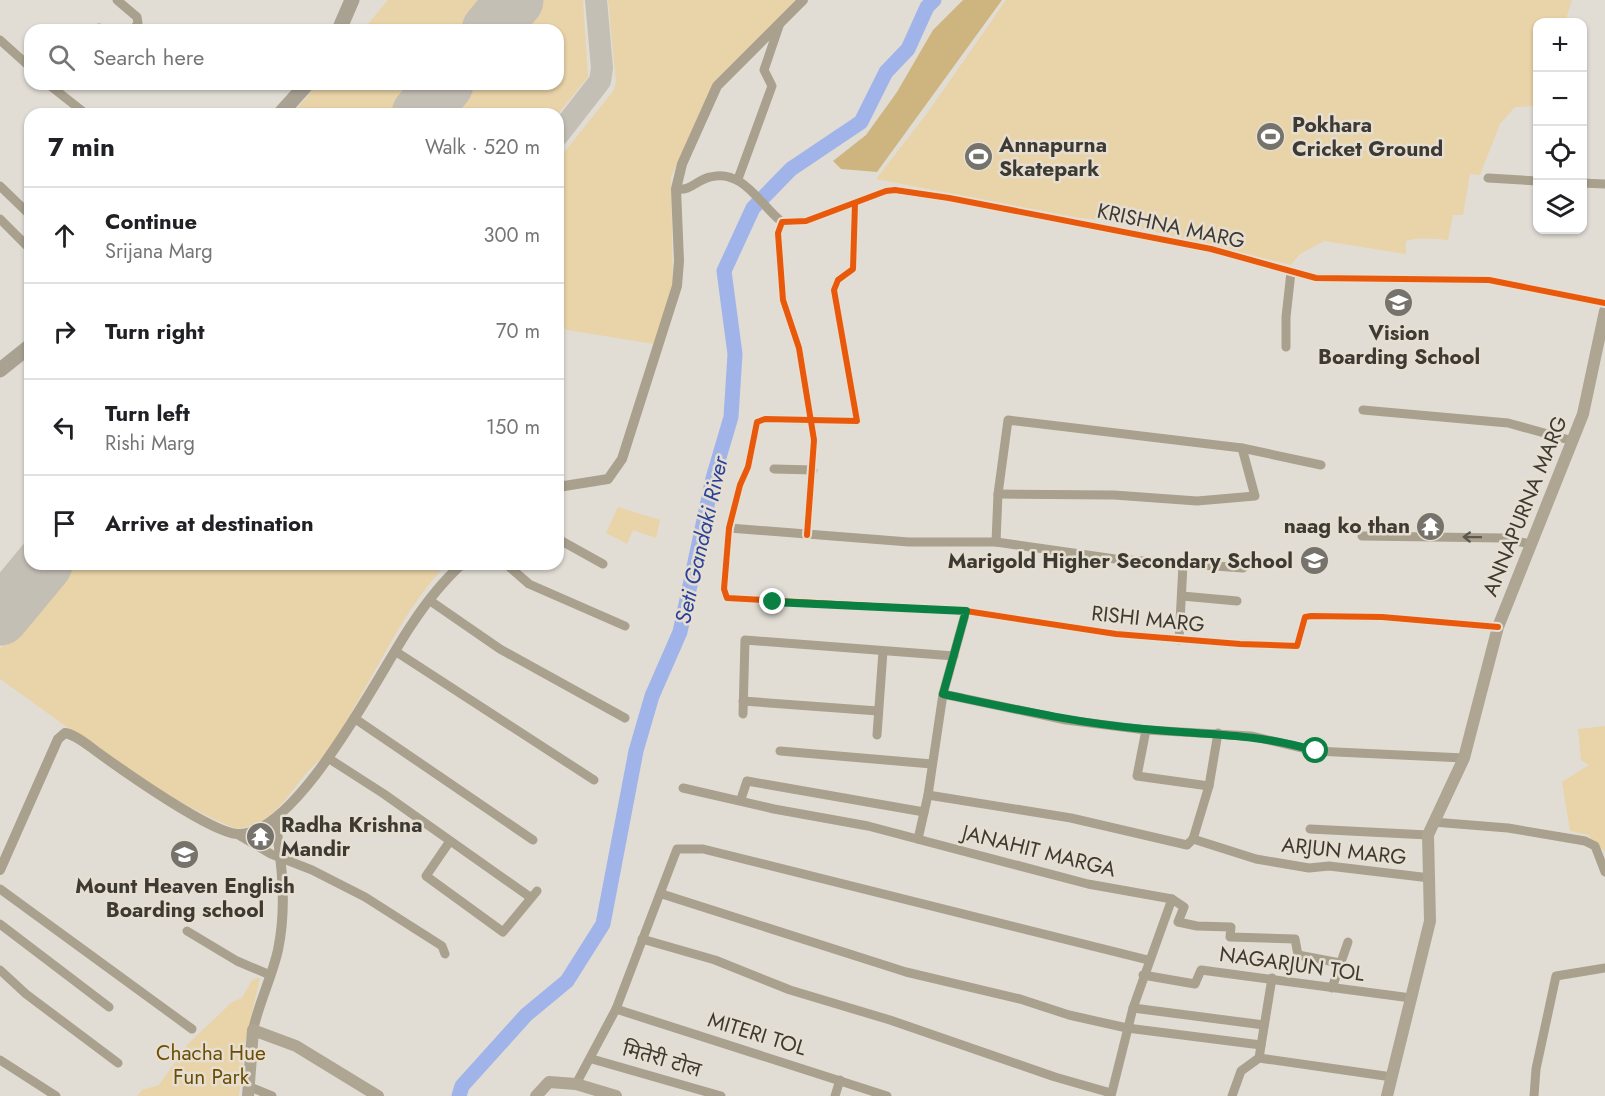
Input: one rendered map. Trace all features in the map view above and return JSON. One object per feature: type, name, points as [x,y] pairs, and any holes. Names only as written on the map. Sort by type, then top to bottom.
[{"type":"highway","points":[[342,24],[352,0]]},
{"type":"highway","points":[[285,108],[302,90]]},
{"type":"highway","points":[[0,370],[24,351]]},
{"type":"main road","name":"ANNAPURNA MARG","points":[[1387,1096],[1430,921],[1428,835],[1464,758],[1498,627],[1583,414],[1605,311]]},
{"type":"main road","points":[[248,1091],[253,1030],[296,1046],[378,1096]]},
{"type":"main road","points":[[536,1096],[549,1082],[576,1084],[616,1096]]},
{"type":"street","points":[[117,0],[137,17],[137,24]]},
{"type":"street","points":[[564,486],[608,479],[622,459],[677,286],[679,250],[676,189],[682,164],[717,86],[803,0]]},
{"type":"street","points":[[738,179],[772,86],[764,70],[781,20]]},
{"type":"street","points":[[0,40],[24,62]]},
{"type":"street","points":[[56,90],[78,108]]},
{"type":"street","points":[[676,189],[686,190],[711,176],[738,179],[778,220],[783,300],[799,348],[814,440],[807,535]]},
{"type":"street","points":[[1488,178],[1533,181]]},
{"type":"street","points":[[1587,183],[1605,184]]},
{"type":"street","points":[[0,186],[24,209]]},
{"type":"street","name":"KRISHNA MARG","points":[[778,220],[806,221],[895,190],[949,198],[1211,249],[1316,278],[1489,280],[1605,303]]},
{"type":"street","points":[[855,203],[853,269],[838,280],[834,290],[857,421],[765,419],[757,422],[748,466],[737,494],[729,528],[909,542],[996,542],[1116,559],[1243,568]]},
{"type":"street","points":[[0,219],[24,243]]},
{"type":"street","points":[[1286,347],[1286,317],[1291,272]]},
{"type":"street","points":[[1363,410],[1508,423],[1573,441]]},
{"type":"street","points":[[996,542],[998,494],[1008,420],[1242,448],[1321,465]]},
{"type":"street","points":[[998,494],[1114,495],[1197,501],[1255,496],[1242,448]]},
{"type":"street","points":[[774,470],[813,470]]},
{"type":"street","name":"RISHI MARG","points":[[729,528],[726,597],[773,602],[966,611],[1116,634],[1179,640],[1297,646],[1305,617],[1317,615],[1382,617],[1498,627]]},
{"type":"street","points":[[1362,536],[1502,538],[1530,544]]},
{"type":"street","points":[[564,542],[603,564]]},
{"type":"street","name":"RISHI MARG","points":[[1179,640],[1183,565]]},
{"type":"street","points":[[237,834],[275,820],[328,758],[429,600],[456,570]]},
{"type":"street","points":[[513,570],[529,584],[625,626]]},
{"type":"street","points":[[1182,596],[1237,601]]},
{"type":"street","points":[[429,600],[500,649],[625,718]]},
{"type":"street","points":[[918,839],[943,694],[966,611]]},
{"type":"street","points":[[743,714],[746,640],[954,656]]},
{"type":"street","points":[[395,651],[594,780]]},
{"type":"street","points":[[877,735],[883,651]]},
{"type":"street","points":[[943,694],[1066,720],[1146,730],[1251,736],[1316,751],[1464,758]]},
{"type":"street","points":[[743,701],[878,711]]},
{"type":"street","points":[[354,718],[533,840]]},
{"type":"street","points":[[1146,730],[1137,776],[1209,786]]},
{"type":"street","points":[[0,870],[58,739],[65,733],[174,803],[281,859],[312,870],[365,897],[442,946],[445,954]]},
{"type":"street","points":[[1193,839],[1209,786],[1218,733]]},
{"type":"street","points":[[780,751],[932,764]]},
{"type":"street","points":[[328,758],[450,841],[534,894],[503,932],[426,876],[450,841]]},
{"type":"street","points":[[741,799],[747,781],[924,812]]},
{"type":"street","name":"JANAHIT MARGA","points":[[683,788],[918,839],[1088,884],[1172,900]]},
{"type":"street","name":"ARJUN MARG","points":[[927,795],[1099,823],[1187,845],[1193,839],[1256,859],[1310,868],[1329,866],[1430,878]]},
{"type":"street","points":[[253,1030],[280,934],[281,859],[275,820]]},
{"type":"street","points":[[1433,822],[1508,828],[1585,841],[1595,846],[1605,872]]},
{"type":"street","points":[[1310,829],[1428,835]]},
{"type":"street","points":[[576,1084],[592,1059],[616,1009],[642,939],[662,894],[677,849],[703,849],[1148,960]]},
{"type":"street","points":[[0,889],[192,1029]]},
{"type":"street","points":[[662,894],[906,972],[1127,1028],[1261,1045]]},
{"type":"street","points":[[642,939],[714,960],[790,990],[890,1020],[1111,1095],[1127,1028],[1143,975],[1172,900],[1184,907],[1178,922],[1197,926],[1231,927],[1230,937],[1295,939],[1298,955],[1340,963]]},
{"type":"street","points":[[0,924],[109,1007]]},
{"type":"street","points":[[187,931],[237,961],[270,975]]},
{"type":"street","points":[[1332,988],[1348,942]]},
{"type":"street","points":[[1534,1096],[1536,1069],[1556,976],[1605,968]]},
{"type":"street","points":[[0,970],[26,994],[118,1063]]},
{"type":"street","name":"NAGARJUN TOL","points":[[1143,975],[1195,984],[1201,970],[1411,998]]},
{"type":"street","points":[[1259,1058],[1272,978]]},
{"type":"street","points":[[1133,1008],[1264,1025]]},
{"type":"street","name":"MITERI TOL","points":[[616,1009],[887,1096]]},
{"type":"street","points":[[1232,1096],[1241,1071],[1259,1058],[1392,1077]]},
{"type":"street","points":[[0,1059],[57,1096]]},
{"type":"street","name":"मितेरी टोल","points":[[592,1059],[721,1096]]},
{"type":"street","points":[[835,1096],[840,1080]]},
{"type":"street","points":[[248,1091],[272,1096]]},
{"type":"green space","points":[[388,0],[488,0],[468,24],[368,24]]},
{"type":"green space","points":[[541,0],[583,0],[588,77],[563,108],[451,108],[466,90],[564,90],[564,24],[521,24]]},
{"type":"green space","points":[[608,0],[798,0],[716,80],[671,177],[673,287],[654,344],[564,328],[564,152],[614,90],[616,82]]},
{"type":"green space","points":[[1006,0],[1572,0],[1566,18],[1533,18],[1533,106],[1515,107],[1500,124],[1480,175],[1470,174],[1463,215],[1453,215],[1448,240],[1406,241],[1406,254],[1324,241],[1300,254],[1291,265],[1112,221],[1080,218],[876,179],[928,112]]},
{"type":"green space","points":[[313,90],[413,90],[398,108],[297,108]]},
{"type":"green space","points":[[618,507],[660,520],[656,538],[633,530],[627,544],[606,533]]},
{"type":"green space","points":[[67,570],[442,570],[408,614],[329,750],[307,772],[275,811],[257,823],[246,827],[234,828],[202,813],[142,779],[0,679],[0,649]]},
{"type":"green space","points":[[1605,726],[1605,852],[1588,835],[1570,831],[1562,782],[1589,765],[1581,760],[1578,729]]},
{"type":"green space","name":"Chacha Hue Fun Park","points":[[260,978],[246,1039],[239,1096],[137,1096],[142,1090],[159,1085],[188,1044],[232,1002],[242,998],[252,980]]},
{"type":"shaded area","points":[[963,0],[1002,0],[877,172],[841,169],[833,161],[866,135],[897,92],[933,30]]},
{"type":"waterway","name":"Seti Gandaki River","points":[[459,1096],[462,1086],[526,1015],[567,981],[603,924],[636,751],[652,696],[680,632],[713,478],[731,417],[735,354],[724,271],[753,208],[791,169],[861,122],[886,72],[908,49],[927,7],[934,0]]},
{"type":"taxiway","points":[[564,127],[600,81],[602,68],[596,0]]},
{"type":"runway","points":[[495,24],[515,0]]},
{"type":"runway","points":[[425,108],[440,90]]},
{"type":"runway","points":[[0,617],[39,570]]},
{"type":"cycle path","points":[[807,535],[814,440],[799,348],[783,300],[778,233],[782,222],[806,221],[886,191],[895,190],[949,198],[1211,249],[1316,278],[1489,280],[1605,303]]},
{"type":"cycle path","points":[[855,203],[853,269],[838,280],[834,290],[857,421],[765,419],[757,422],[748,467],[740,485],[729,528],[724,589],[727,598],[966,611],[1116,634],[1240,644],[1297,646],[1305,617],[1311,616],[1382,617],[1498,627]]},
{"type":"place","name":"Pokhara Cricket Ground","points":[[1271,137]]},
{"type":"place","name":"Annapurna Skatepark","points":[[978,157]]},
{"type":"place","name":"Vision Boarding School","points":[[1399,302]]},
{"type":"place","name":"naag ko than","points":[[1431,526]]},
{"type":"place","name":"Marigold Higher Secondary School","points":[[1314,561]]},
{"type":"place","name":"Radha Krishna Mandir","points":[[260,837]]},
{"type":"place","name":"Mount Heaven English Boarding school","points":[[185,855]]},
{"type":"route","points":[[773,602],[966,611],[943,694],[1066,720],[1146,730],[1251,736],[1316,751]]}]
